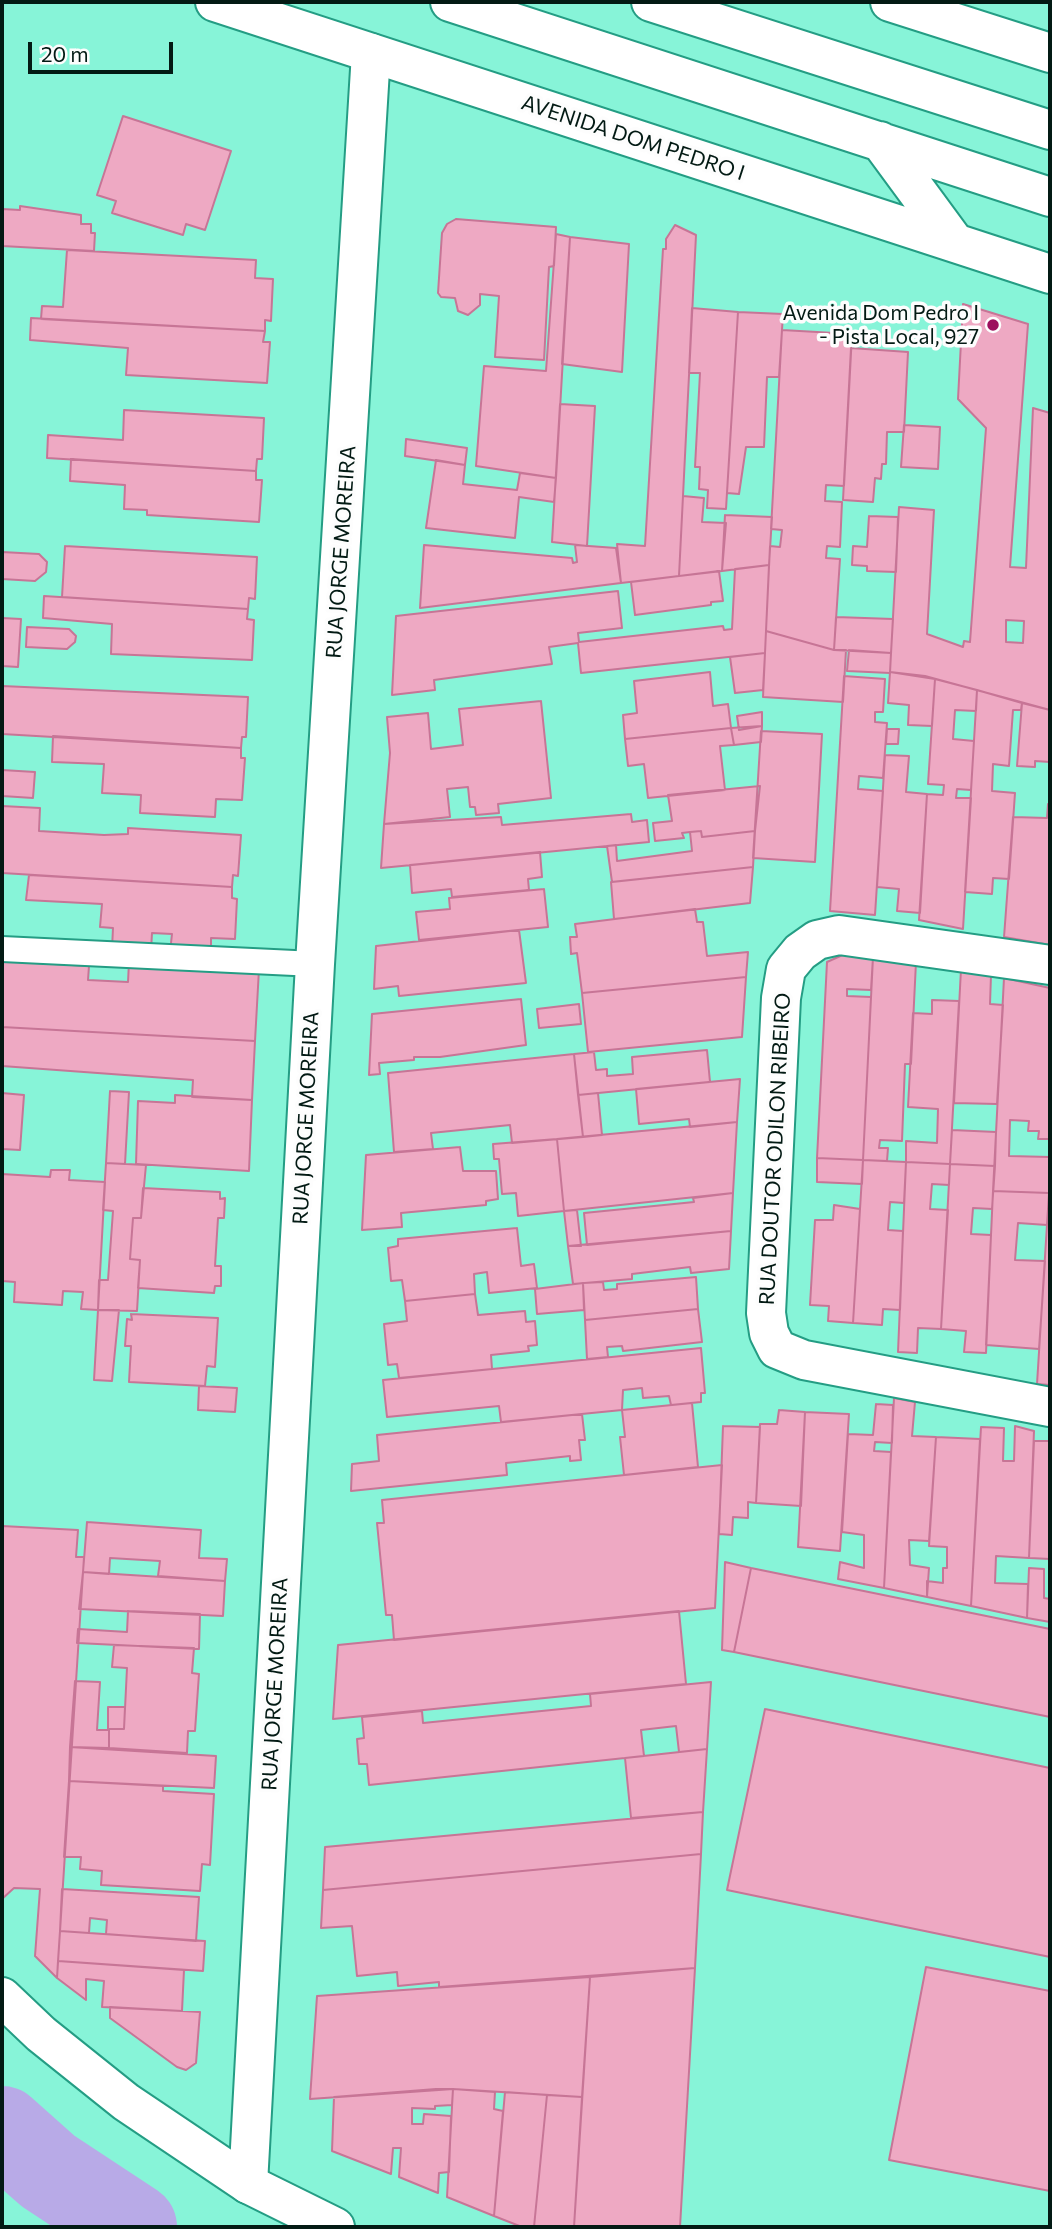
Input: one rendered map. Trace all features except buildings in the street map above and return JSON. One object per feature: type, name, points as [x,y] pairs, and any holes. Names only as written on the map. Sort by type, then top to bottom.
[{"type":"street","name":"AVENIDA DOM PEDRO I","points":[[215,2],[1050,274]]},
{"type":"street","points":[[450,2],[1050,197]]},
{"type":"street","points":[[650,2],[1050,130]]},
{"type":"street","points":[[890,2],[1050,53]]},
{"type":"street","name":"RUA JORGE MOREIRA","points":[[248,2184],[315,964],[371,53]]},
{"type":"street","points":[[880,141],[956,243]]},
{"type":"street","name":"RUA DOUTOR ODILON RIBEIRO","points":[[1050,965],[839,934],[817,940],[800,951],[786,969],[781,998],[766,1313],[769,1333],[777,1349],[804,1360],[1050,1407]]},
{"type":"street","points":[[2,1997],[41,2034],[126,2102],[248,2184],[335,2227]]},
{"type":"lane","points":[[2,949],[315,964]]},
{"type":"waterway","points":[[2,2130],[48,2171],[133,2227]]},
{"type":"place","name":"Avenida Dom Pedro I - Pista Local, 927","points":[[993,325]]}]
